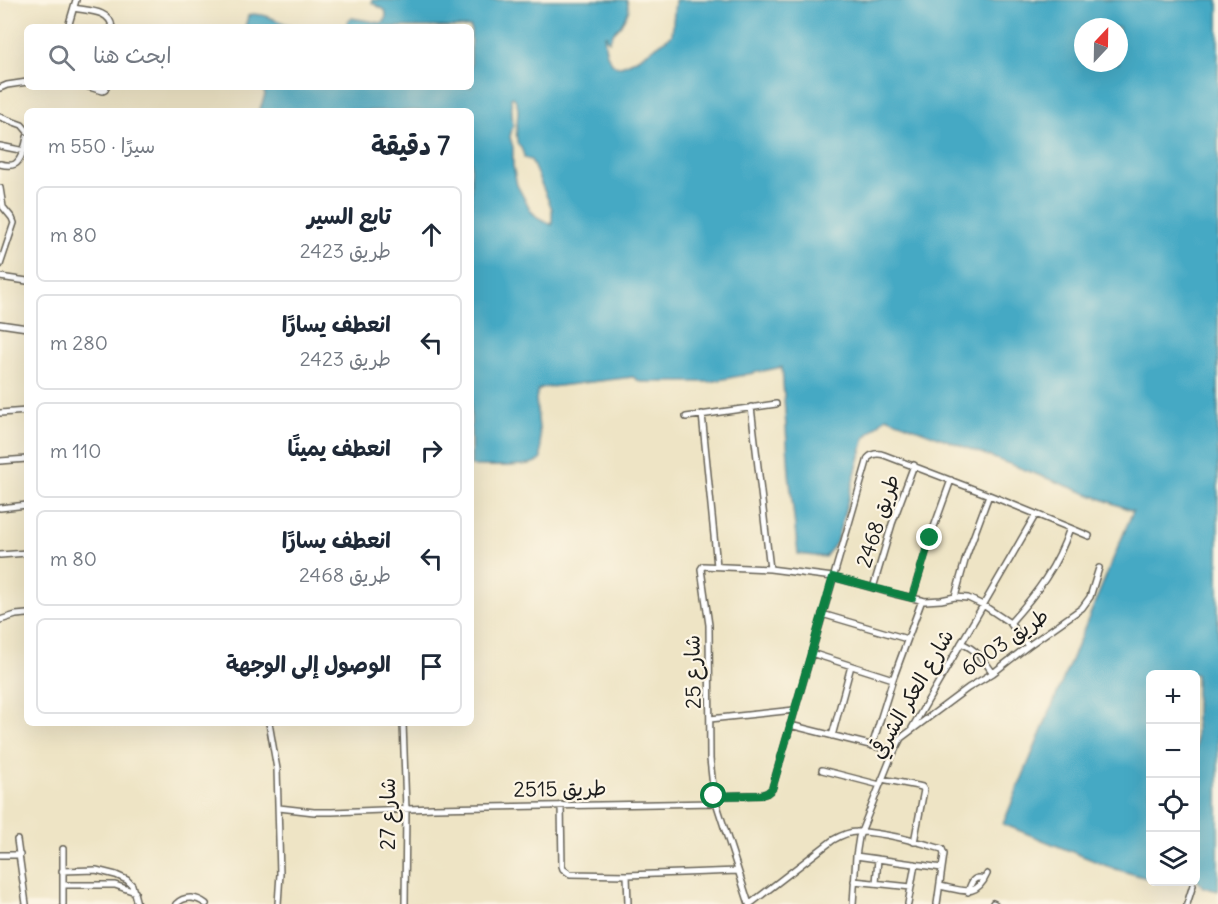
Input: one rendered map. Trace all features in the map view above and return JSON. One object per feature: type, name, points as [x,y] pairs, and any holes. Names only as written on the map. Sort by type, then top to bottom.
[{"type":"street","points":[[69,24],[76,0]]},
{"type":"street","points":[[74,8],[107,16],[112,24]]},
{"type":"street","points":[[0,88],[24,82]]},
{"type":"street","points":[[0,117],[24,127]]},
{"type":"street","points":[[0,146],[24,151]]},
{"type":"street","points":[[0,164],[15,164],[24,153]]},
{"type":"street","points":[[0,188],[3,207],[14,223],[0,264]]},
{"type":"street","points":[[0,277],[24,281]]},
{"type":"street","points":[[0,324],[24,328]]},
{"type":"street","points":[[686,417],[776,404]]},
{"type":"street","points":[[751,407],[770,569]]},
{"type":"street","points":[[0,413],[24,411]]},
{"type":"street","points":[[702,414],[717,566],[770,569],[833,577],[922,600],[936,601],[955,597],[973,600],[1010,623],[1028,646]]},
{"type":"street","points":[[714,796],[761,795],[772,789],[868,458],[879,454],[914,465],[1089,536]]},
{"type":"street","points":[[0,461],[24,459]]},
{"type":"street","name":"طريق 2468","points":[[873,588],[892,524],[914,465]]},
{"type":"street","points":[[912,598],[951,480]]},
{"type":"street","points":[[955,597],[969,548],[989,495]]},
{"type":"street","points":[[0,508],[24,505]]},
{"type":"street","name":"شارع العكر الشرقي","points":[[853,904],[857,841],[894,751],[901,738],[912,729],[1036,514]]},
{"type":"street","points":[[1010,623],[1043,584],[1070,528]]},
{"type":"street","points":[[0,555],[24,553]]},
{"type":"street","name":"شارع 25","points":[[717,566],[705,565],[701,570],[709,625],[710,759],[715,803],[749,904]]},
{"type":"street","name":"طريق 6003","points":[[912,729],[1086,604],[1099,568]]},
{"type":"street","points":[[872,746],[892,679],[922,600]]},
{"type":"street","points":[[0,620],[24,614]]},
{"type":"street","points":[[822,614],[907,639]]},
{"type":"street","points":[[961,643],[971,647],[981,656],[993,673]]},
{"type":"street","points":[[811,653],[892,679]]},
{"type":"street","points":[[832,736],[851,666]]},
{"type":"street","points":[[710,719],[794,710]]},
{"type":"street","points":[[790,725],[894,751]]},
{"type":"street","points":[[270,726],[278,769],[280,874],[278,904]]},
{"type":"street","name":"شارع 27","points":[[403,726],[406,809],[405,904]]},
{"type":"street","points":[[822,770],[881,782],[922,787],[924,790],[914,842]]},
{"type":"street","name":"طريق 2515","points":[[279,808],[332,812],[715,803]]},
{"type":"street","points":[[561,805],[563,869],[570,874],[627,875],[738,871]]},
{"type":"street","points":[[749,904],[833,840],[844,834],[861,832],[943,850],[937,904]]},
{"type":"street","points":[[17,840],[26,904]]},
{"type":"street","points":[[63,849],[63,904]]},
{"type":"street","points":[[0,855],[20,855]]},
{"type":"street","points":[[856,856],[942,867]]},
{"type":"street","points":[[876,883],[878,859]]},
{"type":"street","points":[[908,904],[915,864]]},
{"type":"street","points":[[62,871],[110,872],[130,882],[135,892],[136,904]]},
{"type":"street","points":[[627,875],[628,904]]},
{"type":"street","points":[[940,886],[968,892],[976,889],[985,876]]},
{"type":"street","points":[[854,881],[911,887]]},
{"type":"street","points":[[63,885],[115,885],[135,892]]},
{"type":"street","points":[[1187,904],[1193,886]]},
{"type":"street","points":[[176,904],[180,900],[192,898],[206,904]]},
{"type":"water","points":[[372,0],[627,0],[629,10],[620,26],[609,41],[605,35],[607,54],[616,66],[621,66],[653,49],[672,35],[675,0],[1218,0],[1218,891],[1203,887],[1200,884],[1200,670],[1146,670],[1146,878],[1112,868],[1003,824],[1133,511],[886,417],[865,438],[836,543],[825,557],[798,554],[789,473],[782,367],[710,382],[640,382],[633,377],[542,388],[538,390],[536,399],[541,460],[518,465],[474,466],[474,108],[260,108],[265,95],[263,90],[474,90],[474,24],[347,24],[352,18],[381,23],[385,21],[385,10],[372,3]],"holes":[[[513,97],[517,106],[518,144],[524,158],[531,160],[552,209],[552,225],[531,211],[517,185],[510,137],[513,125],[511,98]]]},
{"type":"water","points":[[263,15],[286,24],[246,24],[248,16]]},
{"type":"route","points":[[714,796],[761,795],[772,789],[833,577],[912,598],[930,538]]}]
